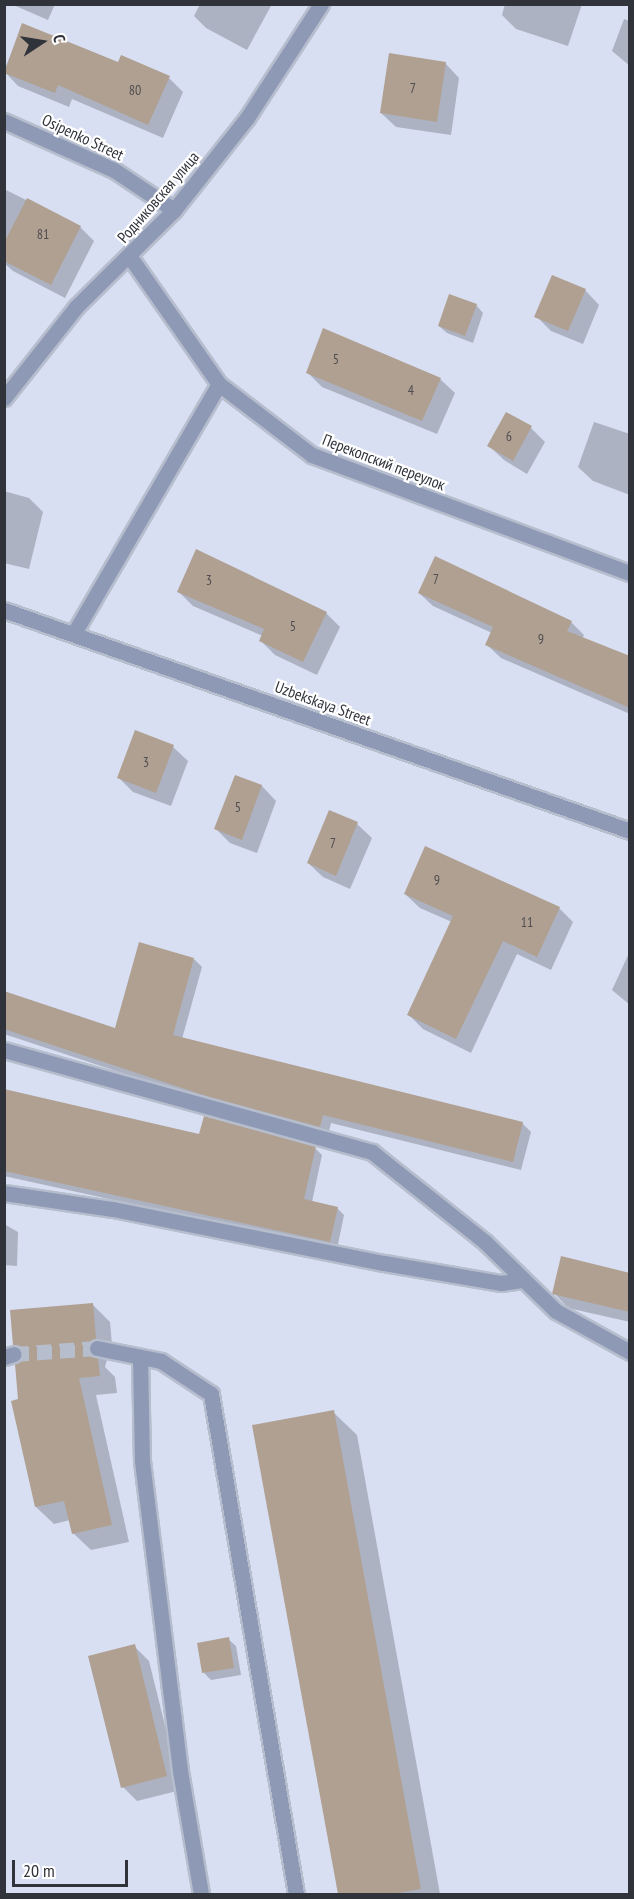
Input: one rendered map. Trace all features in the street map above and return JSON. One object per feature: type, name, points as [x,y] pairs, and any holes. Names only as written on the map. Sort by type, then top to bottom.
[{"type":"street","name":"Родниковская улица","points":[[4,398],[76,307],[130,257],[174,210],[247,118],[321,4]]},
{"type":"street","name":"Osipenko Street","points":[[4,121],[114,170],[174,210]]},
{"type":"street","name":"Перекопский переулок","points":[[130,257],[219,384],[312,455],[630,573]]},
{"type":"street","points":[[74,633],[219,384]]},
{"type":"street","name":"Uzbekskaya Street","points":[[4,610],[630,831]]},
{"type":"street","points":[[4,1050],[372,1152],[485,1242],[556,1311],[630,1352]]},
{"type":"street","points":[[4,1192],[113,1209],[384,1263],[501,1283],[522,1280]]},
{"type":"street","points":[[97,1348],[161,1361],[211,1394],[296,1894]]},
{"type":"street","points":[[140,1357],[142,1461],[180,1770],[201,1894]]},
{"type":"building","points":[[22,23],[118,62],[121,55],[170,76],[148,125],[58,85],[55,93],[4,73]]},
{"type":"building","points":[[389,53],[446,62],[437,122],[380,113]]},
{"type":"building","points":[[27,198],[81,226],[51,285],[4,261],[4,243]]},
{"type":"building","points":[[552,275],[586,289],[568,331],[534,317]]},
{"type":"building","points":[[449,294],[477,304],[465,336],[438,326]]},
{"type":"building","points":[[323,328],[441,378],[422,421],[306,373]]},
{"type":"building","points":[[506,412],[532,426],[513,461],[487,446]]},
{"type":"building","points":[[196,549],[327,612],[303,662],[259,641],[264,629],[177,592]]},
{"type":"building","points":[[435,556],[572,621],[567,631],[630,656],[630,708],[485,645],[493,627],[418,593]]},
{"type":"building","points":[[135,730],[174,745],[156,793],[117,778]]},
{"type":"building","points":[[235,775],[262,785],[242,840],[214,829]]},
{"type":"building","points":[[329,810],[358,822],[336,876],[307,863]]},
{"type":"building","points":[[425,846],[560,907],[537,957],[503,941],[456,1039],[407,1015],[453,916],[404,894]]},
{"type":"building","points":[[139,942],[194,958],[173,1035],[523,1122],[513,1162],[323,1115],[320,1127],[209,1097],[4,1029],[4,991],[115,1028]]},
{"type":"building","points":[[4,1089],[199,1134],[204,1116],[316,1146],[304,1199],[338,1207],[330,1242],[4,1171]]},
{"type":"building","points":[[561,1256],[630,1273],[630,1312],[552,1294]]},
{"type":"building","points":[[93,1303],[96,1339],[89,1342],[88,1351],[98,1358],[100,1376],[79,1378],[112,1525],[72,1534],[64,1501],[35,1507],[11,1401],[18,1399],[15,1364],[24,1356],[21,1347],[13,1345],[10,1310]]},
{"type":"building","points":[[334,1410],[421,1889],[392,1894],[338,1894],[252,1425]]},
{"type":"building","points":[[229,1637],[234,1668],[202,1673],[197,1643]]},
{"type":"building","points":[[135,1644],[167,1776],[121,1788],[88,1656]]},
{"type":"tunnel","points":[[14,1354],[97,1348]]}]
